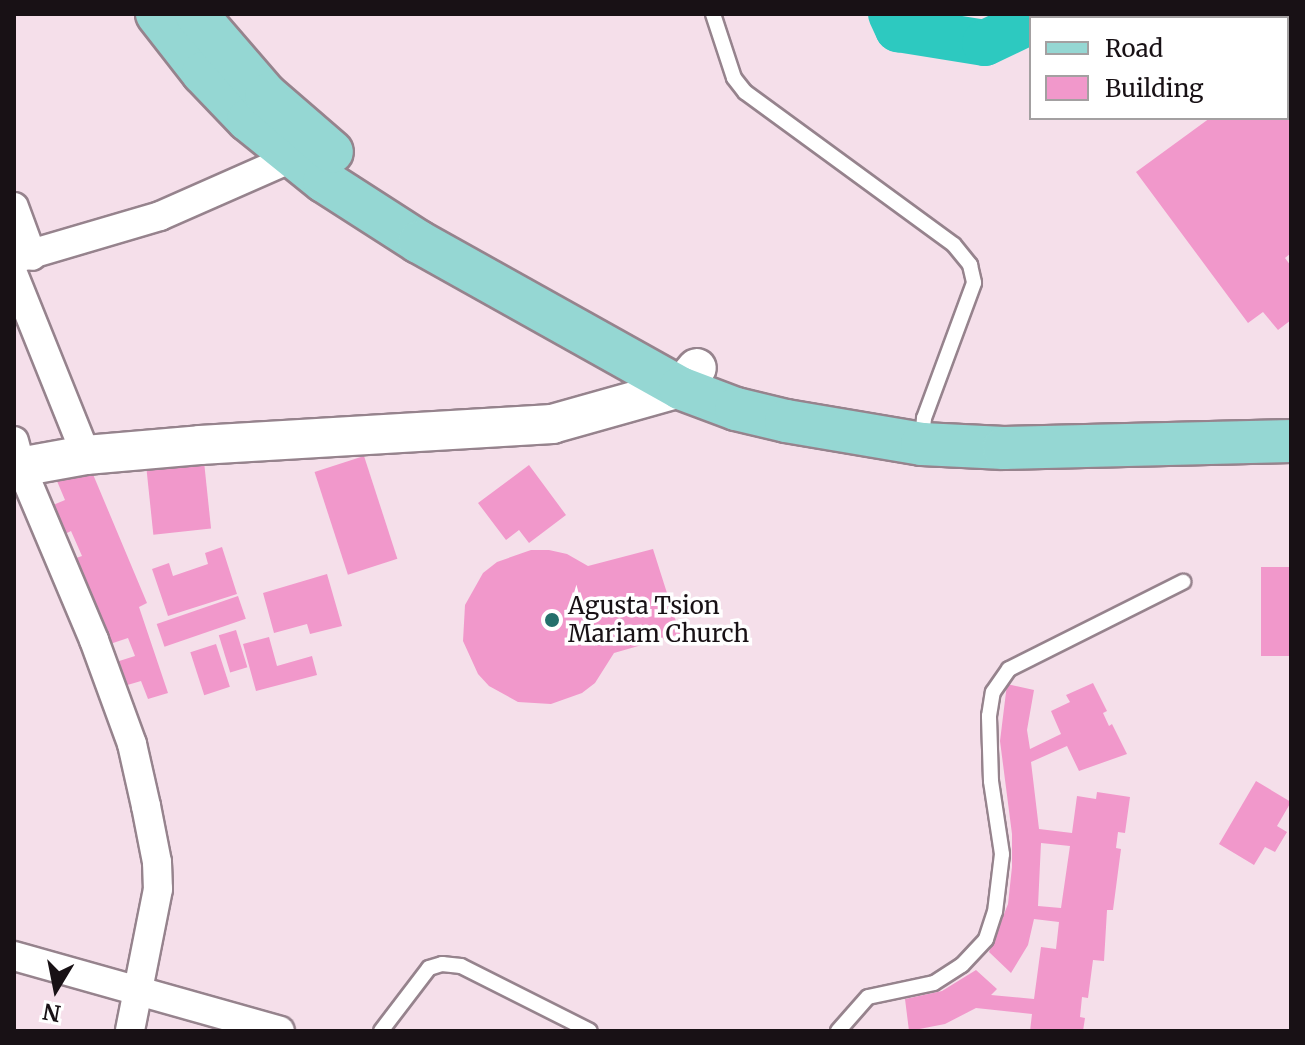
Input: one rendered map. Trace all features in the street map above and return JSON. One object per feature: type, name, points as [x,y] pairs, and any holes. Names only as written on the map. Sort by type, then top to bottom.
[{"type":"main road","points":[[157,14],[203,73],[248,120],[300,144]]},
{"type":"main road","points":[[196,14],[300,144],[359,205],[419,242],[688,378],[736,409],[786,421],[923,431],[1004,448],[1291,441]]},
{"type":"main road","points":[[923,431],[973,421],[1291,415]]},
{"type":"street","points":[[20,263],[160,216],[300,144]]},
{"type":"street","points":[[14,207],[20,263],[86,455]]},
{"type":"street","points":[[130,1031],[158,889],[157,862],[132,744],[94,640],[16,459],[552,424],[688,378]]},
{"type":"street","points":[[14,956],[280,1031]]},
{"type":"lane","points":[[713,14],[734,78],[745,92],[954,245],[970,265],[974,283],[923,431]]},
{"type":"lane","points":[[838,1031],[868,997],[934,983],[962,965],[986,939],[995,912],[1002,854],[991,781],[989,716],[993,692],[1009,669],[1183,582]]},
{"type":"lane","points":[[381,1031],[429,968],[442,964],[461,966],[590,1031]]},
{"type":"building","points":[[1289,74],[1291,253],[1285,258],[1291,266],[1291,320],[1278,330],[1263,312],[1248,323],[1136,172],[1207,120],[1289,120]]},
{"type":"building","points":[[203,452],[211,529],[153,535],[145,458]]},
{"type":"building","points":[[364,456],[397,559],[348,575],[315,472]]},
{"type":"building","points":[[87,460],[147,603],[139,607],[168,693],[148,699],[141,681],[124,686],[116,662],[135,656],[128,638],[110,644],[76,558],[82,556],[71,531],[59,537],[46,508],[65,500],[54,474]]},
{"type":"building","points":[[529,465],[566,515],[529,543],[519,530],[506,540],[478,503]]},
{"type":"building","points":[[222,547],[237,594],[168,616],[152,569],[169,563],[173,576],[208,564],[205,553]]},
{"type":"building","points":[[653,549],[680,634],[614,653],[595,683],[582,693],[551,704],[518,702],[489,686],[478,674],[463,641],[465,605],[483,573],[497,562],[531,550],[549,550],[567,554],[588,566]]},
{"type":"building","points":[[1261,567],[1291,567],[1291,656],[1261,656]]},
{"type":"building","points":[[327,574],[342,626],[310,634],[307,624],[274,633],[263,593]]},
{"type":"building","points":[[238,596],[246,619],[164,647],[157,624]]},
{"type":"building","points":[[236,630],[247,667],[230,673],[219,635]]},
{"type":"building","points":[[269,637],[277,666],[312,656],[317,675],[256,691],[243,644]]},
{"type":"building","points":[[216,644],[230,687],[204,695],[190,652]]},
{"type":"building","points":[[1093,683],[1107,711],[1103,713],[1109,726],[1112,724],[1127,754],[1079,771],[1067,746],[1031,762],[1039,829],[1072,833],[1077,796],[1096,799],[1097,792],[1130,797],[1125,833],[1118,832],[1116,848],[1121,849],[1113,910],[1107,910],[1104,961],[1093,960],[1088,998],[1082,997],[1080,1017],[1085,1018],[1083,1031],[1030,1031],[1032,1014],[976,1008],[945,1024],[909,1031],[905,999],[942,991],[976,970],[997,989],[991,995],[1034,999],[1041,947],[1056,949],[1059,922],[1034,919],[1028,945],[1011,973],[989,952],[1008,904],[1012,867],[1012,834],[1000,741],[1007,684],[1034,690],[1027,730],[1030,749],[1061,734],[1051,711],[1070,702],[1066,695]],"holes":[[[1041,843],[1070,846],[1061,908],[1038,906]]]},
{"type":"building","points":[[1256,781],[1291,802],[1277,826],[1287,832],[1275,852],[1265,847],[1254,865],[1219,844]]},
{"type":"waterway","points":[[891,14],[898,29],[985,43],[1029,22]]},
{"type":"place","name":"Agusta Tsion Mariam Church","points":[[552,620]]}]
